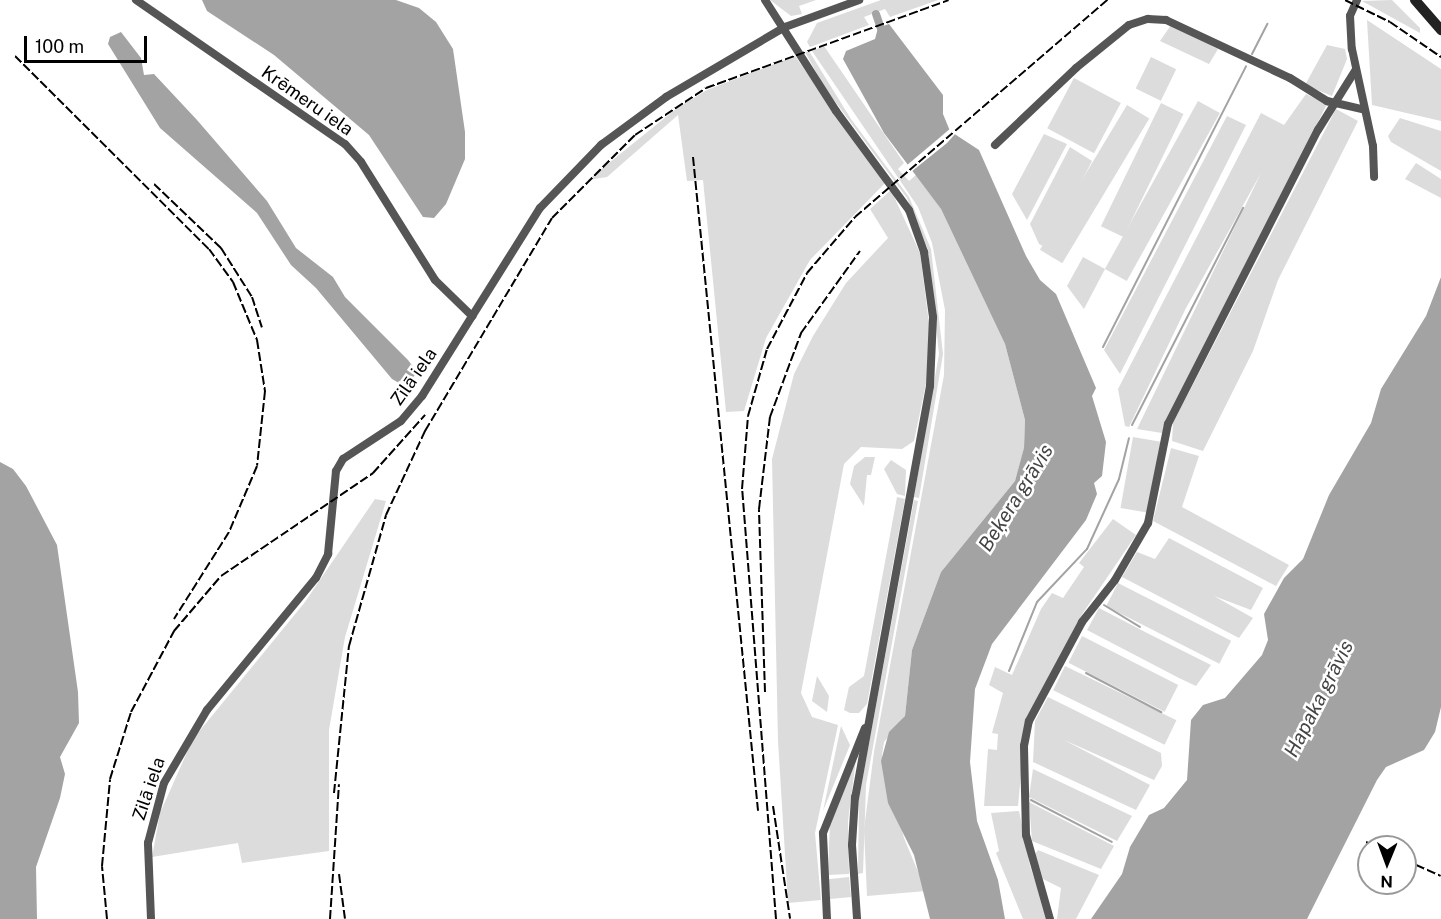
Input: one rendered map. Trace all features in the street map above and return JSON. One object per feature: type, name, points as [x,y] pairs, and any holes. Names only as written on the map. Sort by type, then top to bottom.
[{"type":"main road","points":[[1415,0],[1441,30]]},
{"type":"street","name":"Krēmeru iela","points":[[136,0],[345,144],[362,162],[435,280],[472,316]]},
{"type":"street","points":[[765,0],[785,27],[836,111],[909,210],[928,275],[933,363],[868,721],[853,818],[856,918]]},
{"type":"street","name":"Zilā iela","points":[[152,919],[148,843],[164,783],[180,749],[220,693],[316,578],[328,554],[336,471],[343,459],[401,421],[422,396],[540,208],[601,145],[666,97],[785,27],[859,0]]},
{"type":"street","points":[[1357,0],[1350,16],[1355,71],[1373,146],[1374,177]]},
{"type":"street","points":[[995,145],[1076,68],[1129,25],[1148,19],[1166,20],[1334,103],[1363,109]]},
{"type":"street","points":[[1050,919],[1026,835],[1024,746],[1029,721],[1082,622],[1115,580],[1148,523],[1168,424],[1334,103],[1355,71]]},
{"type":"street","points":[[828,919],[823,833],[868,721]]},
{"type":"shaded area","points":[[770,0],[816,0],[799,6],[802,14],[791,16]]},
{"type":"shaded area","points":[[881,0],[938,0],[890,17],[885,9],[864,17],[869,25],[810,47],[807,42],[817,23]]},
{"type":"shaded area","points":[[1392,0],[1420,28],[1420,33],[1362,1]]},
{"type":"shaded area","points":[[1367,20],[1441,69],[1441,121],[1372,105]]},
{"type":"shaded area","points":[[1171,25],[1218,49],[1209,64],[1160,41]]},
{"type":"shaded area","points":[[1327,45],[1345,49],[1347,59],[1332,96],[1305,85]]},
{"type":"shaded area","points":[[824,46],[904,163],[898,169],[909,181],[916,175],[941,209],[1005,344],[1025,420],[1024,449],[1015,481],[941,572],[912,650],[905,716],[884,742],[882,755],[904,838],[926,891],[867,896],[864,829],[874,752],[944,375],[945,310],[932,243],[918,207],[812,51]]},
{"type":"shaded area","points":[[809,51],[851,119],[909,197],[931,249],[943,354],[919,498],[914,497],[939,354],[928,250],[907,198],[825,88],[805,52]]},
{"type":"shaded area","points":[[795,56],[885,183],[810,260],[766,338],[744,411],[726,412],[703,180],[687,181],[678,115],[607,177],[588,180],[677,108],[707,90]]},
{"type":"shaded area","points":[[1151,57],[1176,69],[1161,101],[1136,88]]},
{"type":"shaded area","points":[[1074,78],[1121,103],[1094,153],[1047,128]]},
{"type":"shaded area","points":[[1306,94],[1327,104],[1162,433],[1137,429],[1261,173],[1185,310],[1129,427],[1125,426],[1118,389],[1261,113],[1284,125]]},
{"type":"shaded area","points":[[1198,101],[1220,113],[1127,281],[1105,269]]},
{"type":"shaded area","points":[[1161,103],[1183,114],[1123,237],[1101,226]]},
{"type":"shaded area","points":[[1127,105],[1149,118],[1062,263],[1040,250]]},
{"type":"shaded area","points":[[1336,109],[1358,121],[1278,280],[1253,351],[1203,451],[1172,441],[1173,423]]},
{"type":"shaded area","points":[[1227,116],[1246,125],[1120,374],[1104,350]]},
{"type":"shaded area","points":[[1400,118],[1441,131],[1441,171],[1391,142],[1388,136]]},
{"type":"shaded area","points":[[1044,134],[1067,144],[1027,220],[1012,194]]},
{"type":"shaded area","points":[[1070,147],[1092,161],[1047,248],[1039,244],[1030,224]]},
{"type":"shaded area","points":[[1416,163],[1441,179],[1441,198],[1405,179]]},
{"type":"shaded area","points":[[891,190],[920,253],[930,331],[928,374],[914,441],[902,449],[861,447],[844,464],[801,693],[812,717],[838,725],[815,833],[821,900],[788,903],[778,741],[772,459],[794,374],[813,336],[846,283],[888,238],[870,209]]},
{"type":"shaded area","points":[[1083,257],[1105,269],[1084,309],[1067,286]]},
{"type":"shaded area","points":[[1133,437],[1161,442],[1148,513],[1120,508]]},
{"type":"shaded area","points":[[1171,448],[1199,456],[1182,507],[1289,565],[1276,586],[1153,521]]},
{"type":"shaded area","points":[[865,457],[875,457],[871,475],[867,475],[864,506],[850,484],[854,466]]},
{"type":"shaded area","points":[[891,460],[906,470],[905,496],[897,494],[884,469]]},
{"type":"shaded area","points":[[897,497],[905,499],[867,704],[859,713],[850,713],[844,710],[849,687],[864,676]]},
{"type":"shaded area","points":[[375,499],[386,501],[345,637],[329,730],[329,851],[242,863],[238,843],[152,857],[160,813],[193,739],[305,602]]},
{"type":"shaded area","points":[[914,500],[918,501],[866,785],[863,873],[858,874],[859,798]]},
{"type":"shaded area","points":[[1113,519],[1136,535],[1083,613],[1026,721],[1018,806],[984,806],[988,749],[997,750],[998,734],[992,733],[1003,693],[989,685],[995,667],[1012,675],[1041,609],[1052,593],[1063,598],[1084,567],[1079,563]]},
{"type":"shaded area","points":[[1169,538],[1263,588],[1251,610],[1214,596],[1253,618],[1239,638],[1122,577],[1137,552],[1155,559]]},
{"type":"shaded area","points":[[1118,583],[1231,641],[1219,664],[1106,606]]},
{"type":"shaded area","points":[[1099,608],[1211,665],[1196,686],[1179,678],[1087,630]]},
{"type":"shaded area","points":[[1082,636],[1178,685],[1165,712],[1068,663]]},
{"type":"shaded area","points":[[1065,666],[1176,720],[1165,745],[1053,690]]},
{"type":"shaded area","points":[[817,676],[829,696],[827,712],[812,701]]},
{"type":"shaded area","points":[[1048,697],[1161,753],[1162,766],[1154,780],[1064,740],[1150,785],[1136,810],[1033,762],[1035,721]]},
{"type":"shaded area","points":[[841,726],[850,745],[823,811]]},
{"type":"shaded area","points":[[856,760],[848,821],[849,874],[828,875],[830,820]]},
{"type":"shaded area","points":[[1033,769],[1132,816],[1117,841],[1029,797]]},
{"type":"shaded area","points":[[1029,802],[1114,846],[1101,869],[1032,841]]},
{"type":"shaded area","points":[[1019,811],[1030,866],[1048,919],[1023,919],[996,853],[999,851],[991,813]]},
{"type":"shaded area","points":[[1038,850],[1099,875],[1076,919],[1057,919],[1061,888],[1043,879],[1035,854]]},
{"type":"shaded area","points":[[849,877],[851,897],[830,899],[828,879]]},
{"type":"water","points":[[202,0],[396,0],[419,8],[436,22],[453,49],[465,132],[465,159],[446,204],[434,218],[423,217],[369,135],[274,55],[207,11]]},
{"type":"water","points":[[889,24],[943,95],[943,114],[950,131],[979,150],[1026,256],[1040,280],[1056,294],[1096,388],[1092,396],[1106,442],[1102,476],[1094,483],[1097,494],[1086,520],[992,644],[975,689],[970,762],[977,821],[998,880],[1005,919],[930,919],[914,855],[888,803],[881,761],[889,732],[905,716],[912,650],[941,572],[1015,481],[1024,448],[1025,420],[1005,344],[941,209],[884,133],[843,59],[846,51],[875,39],[878,28]]},
{"type":"water","points":[[121,32],[141,58],[144,75],[154,74],[197,120],[267,201],[296,248],[333,277],[345,297],[408,360],[417,372],[406,387],[392,379],[316,288],[291,265],[257,213],[160,128],[108,44],[110,37]]},
{"type":"water","name":"Hapaka grāvis","points":[[1441,277],[1441,707],[1435,732],[1424,750],[1386,767],[1377,780],[1307,919],[1091,919],[1122,874],[1130,847],[1149,815],[1164,808],[1187,780],[1191,720],[1203,705],[1225,698],[1262,655],[1268,640],[1264,614],[1284,578],[1303,559],[1329,495],[1371,423],[1381,389],[1426,316]]},
{"type":"water","points":[[0,462],[13,469],[26,486],[57,545],[78,692],[79,723],[60,757],[65,774],[60,798],[36,867],[37,919],[0,919]]},
{"type":"pier","points":[[951,128],[956,133],[947,143],[911,172],[906,166]]},
{"type":"waterway","name":"Beķera grāvis","points":[[876,14],[884,37]]},
{"type":"waterway","points":[[1252,54],[1267,24]]},
{"type":"waterway","points":[[1103,347],[1246,66]]},
{"type":"waterway","points":[[1132,425],[1243,208]]},
{"type":"waterway","points":[[1009,671],[1037,602],[1087,549],[1119,479],[1129,438]]},
{"type":"waterway","points":[[1104,605],[1140,627]]},
{"type":"waterway","points":[[1086,673],[1161,712]]},
{"type":"waterway","points":[[1031,800],[1112,842]]},
{"type":"railway","points":[[334,793],[349,646],[386,515],[425,431],[552,218],[635,135],[706,88],[949,0]]},
{"type":"railway","points":[[776,919],[742,489],[748,416],[767,349],[807,273],[855,217],[1107,0]]},
{"type":"railway","points":[[1345,0],[1390,22],[1441,57]]},
{"type":"railway","points":[[15,56],[209,249],[233,282],[257,340],[265,391],[257,466],[229,532],[174,619]]},
{"type":"railway","points":[[693,157],[758,811]]},
{"type":"railway","points":[[154,184],[221,248],[252,297],[262,327]]},
{"type":"railway","points":[[765,692],[759,509],[770,417],[801,333],[860,251]]},
{"type":"railway","points":[[107,919],[102,866],[110,779],[131,712],[174,631],[221,576],[373,473],[425,415]]},
{"type":"railway","points":[[330,919],[339,784]]},
{"type":"railway","points":[[773,806],[790,919]]},
{"type":"railway","points":[[1417,865],[1441,876]]},
{"type":"railway","points":[[339,874],[345,919]]}]
